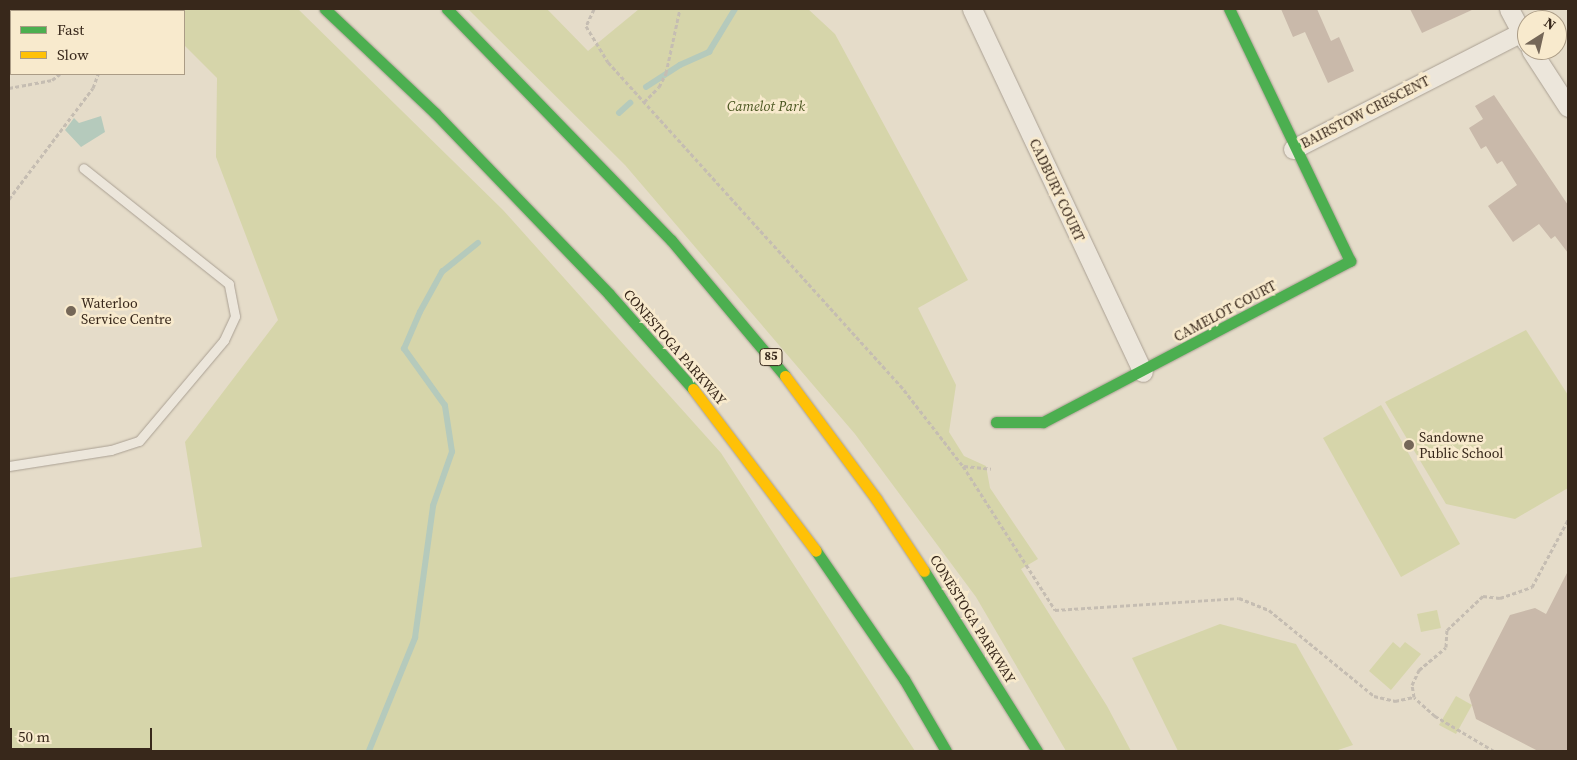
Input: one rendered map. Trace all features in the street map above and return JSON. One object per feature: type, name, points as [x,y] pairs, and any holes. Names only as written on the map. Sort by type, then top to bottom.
[{"type":"main road","name":"CONESTOGA PARKWAY","points":[[325,9],[435,113],[609,294],[689,383],[792,516],[904,679],[946,751]]},
{"type":"main road","name":"CONESTOGA PARKWAY","points":[[447,9],[671,240],[766,351],[910,548],[958,621],[1037,751]]},
{"type":"main road","name":"BAIRSTOW CRESCENT","points":[[1229,9],[1293,149]]},
{"type":"main road","name":"CAMELOT COURT","points":[[996,422],[1043,422],[1143,372],[1350,261],[1293,149]]},
{"type":"street","name":"CADBURY COURT","points":[[972,9],[1143,372]]},
{"type":"street","points":[[1509,9],[1517,24]]},
{"type":"street","name":"BAIRSTOW CRESCENT","points":[[1293,149],[1517,41]]},
{"type":"street","points":[[1537,60],[1568,107]]},
{"type":"lane","points":[[9,466],[111,450],[139,441],[224,340],[235,316],[229,284],[84,168]]},
{"type":"path","points":[[594,9],[586,26],[608,62]]},
{"type":"path","points":[[644,102],[660,87],[666,73],[680,9]]},
{"type":"path","points":[[9,88],[52,80],[59,75]]},
{"type":"path","points":[[9,199],[93,88],[98,75]]},
{"type":"path","points":[[963,466],[991,469]]},
{"type":"path","points":[[1494,751],[1435,716],[1414,697],[1412,685],[1419,670],[1446,647],[1447,630],[1483,596],[1500,598],[1532,587],[1568,520]]},
{"type":"green space","points":[[148,9],[298,9],[503,210],[721,453],[915,751],[9,751],[9,578],[202,547],[185,442],[278,320],[216,157],[217,78],[185,46],[185,10]]},
{"type":"green space","name":"Camelot Park","points":[[468,9],[547,9],[588,51],[639,9],[808,9],[835,34],[968,280],[918,308],[956,385],[949,432],[964,456],[986,466],[990,488],[1038,559],[1021,569],[1107,706],[1131,751],[1066,751],[976,597],[855,434],[625,165]]},
{"type":"green space","points":[[1526,330],[1568,395],[1568,488],[1515,519],[1446,504],[1385,402]]},
{"type":"green space","points":[[1381,405],[1460,544],[1401,577],[1323,438]]},
{"type":"green space","points":[[1437,610],[1441,628],[1421,632],[1417,614]]},
{"type":"green space","points":[[1220,624],[1296,644],[1353,745],[1335,751],[1178,751],[1132,658]]},
{"type":"green space","points":[[1393,642],[1400,648],[1405,642],[1421,654],[1391,690],[1369,671]]},
{"type":"green space","points":[[1456,696],[1472,705],[1456,734],[1439,725]]},
{"type":"shaded area","points":[[101,116],[105,132],[81,147],[65,130],[74,118],[79,123]]},
{"type":"building","points":[[1281,9],[1317,9],[1331,41],[1339,37],[1354,71],[1328,83],[1305,32],[1293,37]]},
{"type":"building","points":[[1410,9],[1474,9],[1422,33]]},
{"type":"building","points":[[1494,95],[1568,205],[1568,253],[1555,236],[1551,239],[1539,224],[1513,242],[1488,206],[1517,185],[1502,161],[1497,164],[1486,146],[1481,149],[1469,128],[1483,119],[1475,106]]},
{"type":"building","points":[[1568,571],[1568,751],[1538,751],[1476,719],[1469,695],[1510,615],[1535,608],[1546,614]]},
{"type":"waterway","points":[[646,87],[680,65],[709,52],[735,9]]},
{"type":"waterway","points":[[619,113],[630,103]]},
{"type":"waterway","points":[[369,751],[415,638],[433,506],[452,452],[445,406],[404,349],[420,312],[442,272],[478,243]]},
{"type":"traffic: fast","points":[[325,9],[435,113],[609,294],[693,389]]},
{"type":"traffic: fast","points":[[447,9],[671,240],[785,376]]},
{"type":"traffic: fast","points":[[996,422],[1043,422],[1350,261],[1229,9]]},
{"type":"traffic: fast","points":[[816,551],[904,679],[946,751]]},
{"type":"traffic: fast","points":[[924,571],[1037,751]]},
{"type":"traffic: slow","points":[[785,376],[877,500],[924,571]]},
{"type":"traffic: slow","points":[[693,389],[816,551]]},
{"type":"place","name":"Waterloo Service Centre","points":[[71,311]]},
{"type":"place","name":"Sandowne Public School","points":[[1409,445]]}]
